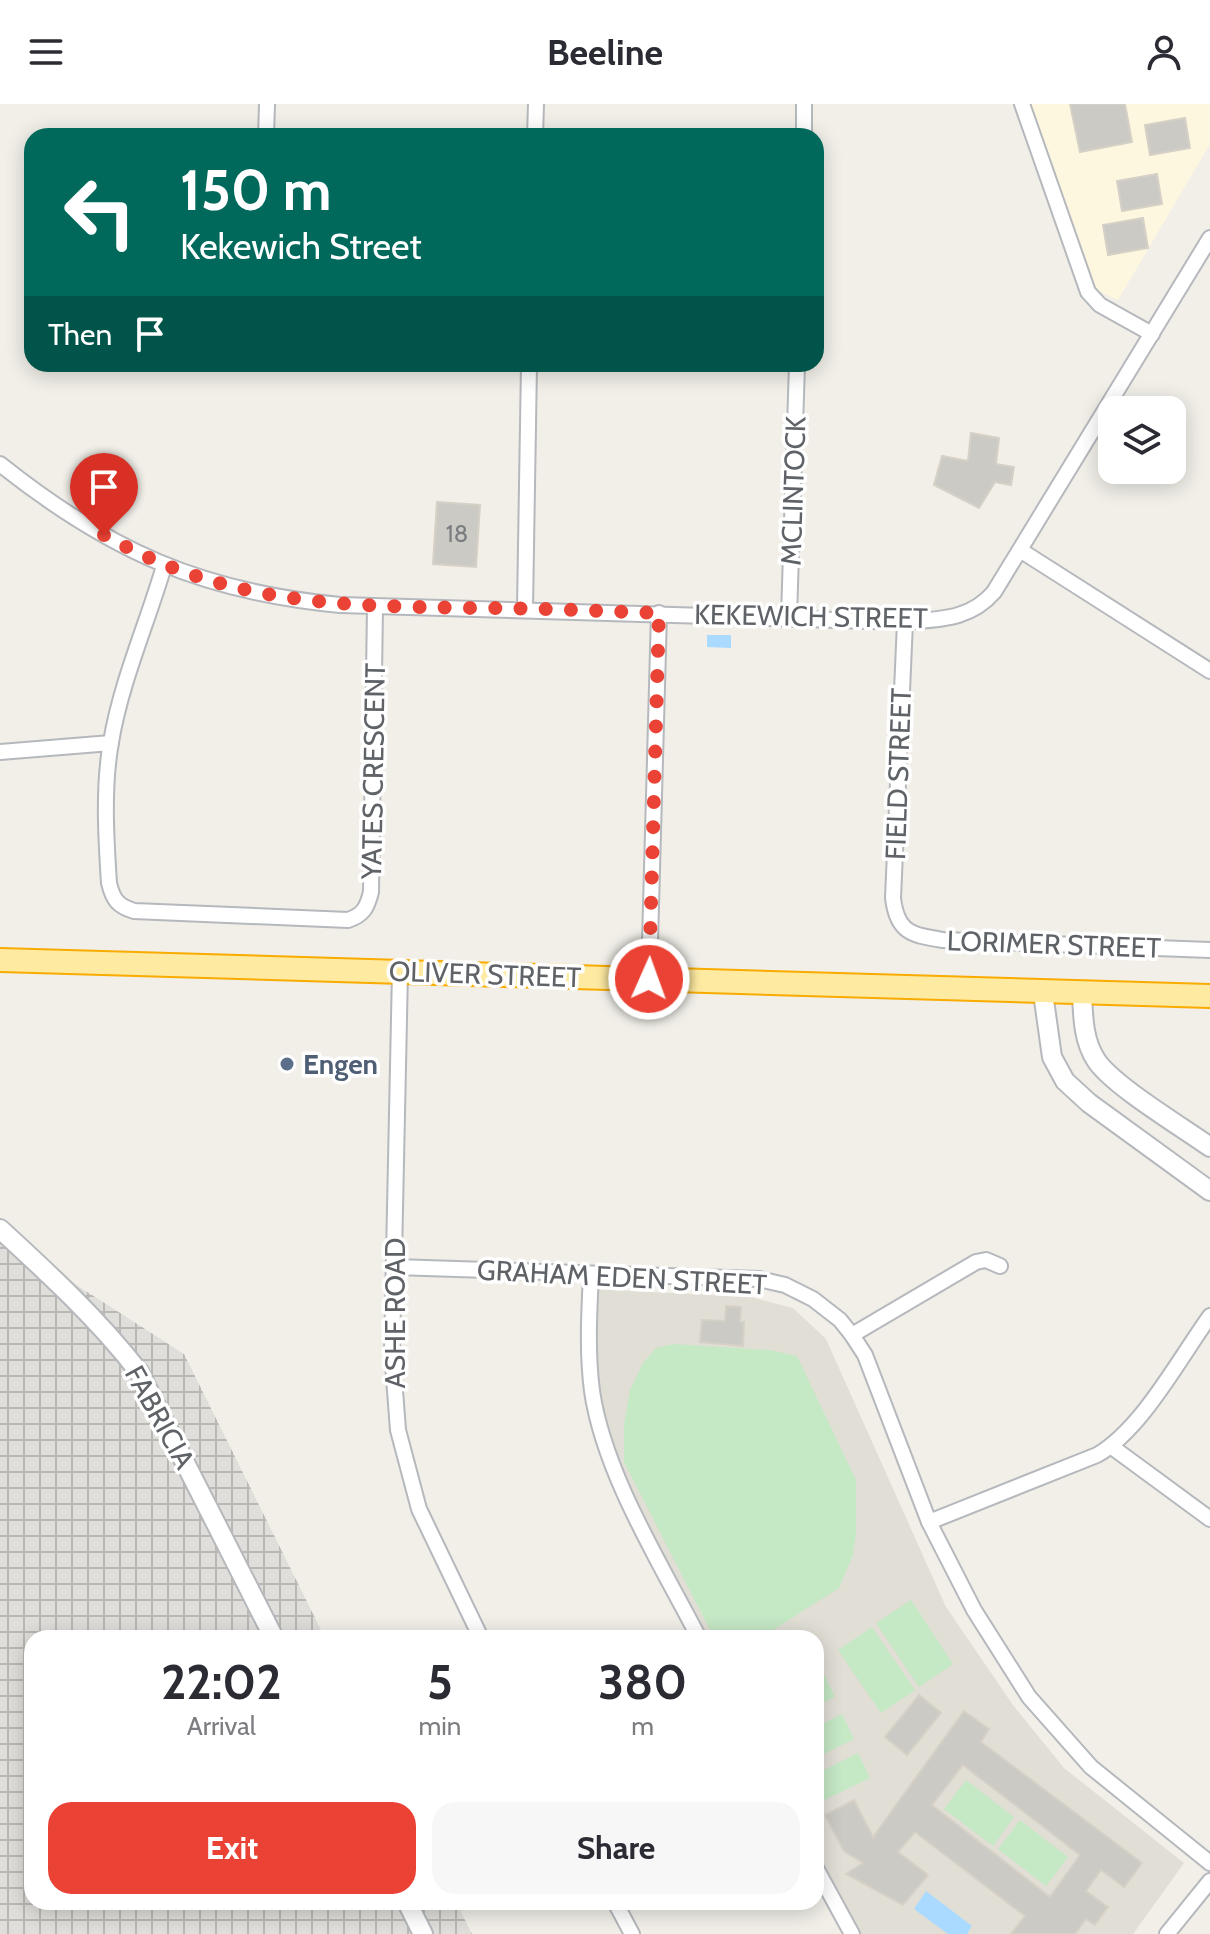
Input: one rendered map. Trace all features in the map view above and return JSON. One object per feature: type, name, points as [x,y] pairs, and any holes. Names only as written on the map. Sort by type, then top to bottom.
[{"type":"highway","name":"OLIVER STREET","points":[[0,960],[1210,996]]},
{"type":"street","points":[[266,128],[267,104]]},
{"type":"street","points":[[535,128],[536,104]]},
{"type":"street","points":[[804,104],[804,128]]},
{"type":"street","points":[[1022,104],[1088,292],[1100,305],[1152,334]]},
{"type":"street","name":"KEKEWICH STREET","points":[[0,464],[87,525],[164,566],[215,584],[266,596],[375,606],[525,608],[905,622],[954,617],[984,603],[994,592],[1210,238]]},
{"type":"street","points":[[525,608],[529,372]]},
{"type":"street","name":"MCLINTOCK","points":[[789,617],[797,372]]},
{"type":"street","points":[[1020,550],[1210,671]]},
{"type":"street","name":"YATES CRESCENT","points":[[164,566],[123,693],[111,743],[107,856],[112,896],[120,906],[134,911],[348,920],[360,916],[368,906],[371,892],[375,606]]},
{"type":"street","points":[[649,979],[659,613]]},
{"type":"street","name":"FIELD STREET","points":[[901,925],[893,898],[905,622]]},
{"type":"street","points":[[0,752],[111,743]]},
{"type":"street","name":"LORIMER STREET","points":[[901,925],[910,933],[943,940],[1210,950]]},
{"type":"street","name":"ASHE ROAD","points":[[400,971],[393,1387],[405,1457],[419,1509],[477,1630]]},
{"type":"street","points":[[1043,993],[1052,1057],[1065,1081],[1089,1103],[1210,1191]]},
{"type":"street","points":[[1082,993],[1087,1040],[1096,1060],[1110,1076],[1210,1147]]},
{"type":"street","name":"FABRICIA","points":[[0,1229],[83,1308],[139,1372],[270,1630]]},
{"type":"street","points":[[852,1335],[976,1262],[986,1260],[1000,1266]]},
{"type":"street","name":"GRAHAM EDEN STREET","points":[[395,1267],[759,1279],[785,1285],[813,1299],[840,1320],[865,1355],[929,1522],[974,1610],[1029,1697],[1091,1767],[1210,1863]]},
{"type":"street","points":[[591,1275],[587,1338],[592,1393],[606,1445],[628,1497],[695,1630]]},
{"type":"street","points":[[929,1522],[1112,1447],[1133,1425],[1210,1316]]},
{"type":"street","points":[[1112,1447],[1210,1519]]},
{"type":"street","points":[[1167,1934],[1210,1881]]},
{"type":"street","points":[[824,1883],[852,1934]]},
{"type":"street","points":[[411,1910],[423,1934]]},
{"type":"street","points":[[619,1910],[632,1934]]},
{"type":"shaded area","points":[[1026,104],[1210,104],[1210,144],[1118,300],[1084,284]]},
{"type":"shaded area","points":[[0,1236],[184,1354],[321,1630],[24,1630],[24,1910],[460,1910],[472,1934],[0,1934]]},
{"type":"shaded area","points":[[591,1289],[751,1297],[793,1308],[826,1339],[946,1607],[1013,1705],[1064,1768],[1184,1863],[1133,1934],[859,1934],[839,1914],[824,1883],[824,1630],[701,1630],[613,1452],[599,1404]]},
{"type":"green space","points":[[674,1344],[770,1350],[797,1356],[856,1480],[853,1555],[839,1588],[773,1630],[710,1630],[624,1462],[624,1424],[630,1390],[643,1363],[656,1348]]},
{"type":"green space","points":[[911,1600],[953,1664],[919,1687],[876,1623]]},
{"type":"green space","points":[[872,1627],[915,1690],[881,1713],[838,1650]]},
{"type":"green space","points":[[824,1674],[835,1697],[824,1702]]},
{"type":"green space","points":[[842,1714],[854,1739],[824,1754],[824,1723]]},
{"type":"green space","points":[[858,1753],[870,1778],[824,1800],[824,1770]]},
{"type":"green space","points":[[966,1780],[1014,1817],[993,1846],[944,1809]]},
{"type":"green space","points":[[1020,1820],[1068,1857],[1046,1886],[998,1849]]},
{"type":"water","points":[[707,635],[731,635],[731,648],[707,647]]},
{"type":"water","points":[[926,1891],[972,1926],[967,1934],[948,1934],[914,1909]]},
{"type":"building","points":[[1070,104],[1125,104],[1132,142],[1080,152]]},
{"type":"building","points":[[1185,118],[1190,148],[1150,155],[1145,125]]},
{"type":"building","points":[[1157,174],[1162,204],[1122,211],[1117,181]]},
{"type":"building","points":[[1143,218],[1148,248],[1108,255],[1103,225]]},
{"type":"building","points":[[971,433],[999,438],[996,464],[1014,467],[1011,485],[995,482],[979,508],[934,485],[942,456],[968,461]]},
{"type":"building","points":[[437,502],[480,505],[476,567],[433,564]]},
{"type":"building","points":[[726,1306],[741,1307],[743,1346],[700,1342],[702,1320],[725,1321]]},
{"type":"building","points":[[919,1695],[941,1713],[907,1755],[885,1737]]},
{"type":"building","points":[[964,1711],[989,1729],[981,1742],[1142,1863],[1124,1887],[1101,1870],[1086,1891],[1108,1907],[1095,1925],[1086,1919],[1075,1934],[1011,1934],[1025,1916],[915,1832],[898,1852],[928,1875],[903,1905],[846,1874],[863,1863],[844,1851],[825,1815],[854,1800],[873,1837]],"holes":[[[963,1765],[1080,1855],[1050,1897],[932,1805]]]},
{"type":"place","name":"Engen","points":[[287,1064]]},
{"type":"route","points":[[104,535],[164,566],[215,584],[282,598],[340,605],[659,613],[649,979]]}]
